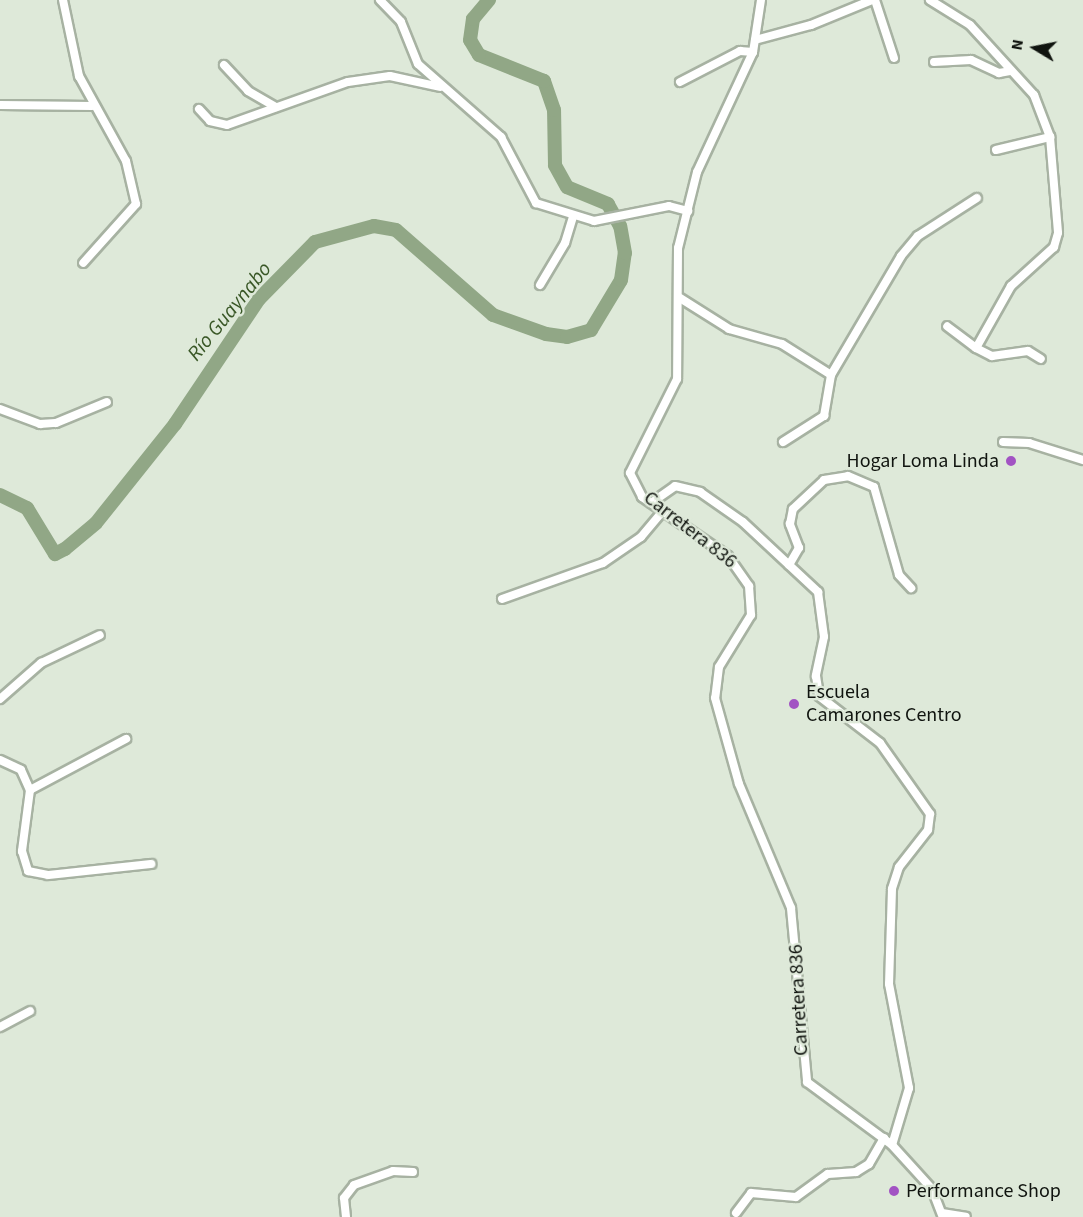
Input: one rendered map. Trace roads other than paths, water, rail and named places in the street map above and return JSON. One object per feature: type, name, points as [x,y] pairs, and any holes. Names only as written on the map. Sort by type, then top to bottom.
[{"type":"street","points":[[63,0],[65,29],[92,106],[126,161],[136,204],[83,263]]},
{"type":"street","points":[[380,0],[401,22],[418,64],[441,88],[501,137],[536,203],[573,217],[594,221],[672,206],[688,211]]},
{"type":"street","name":"Carretera 836","points":[[760,0],[753,52],[697,172],[678,248],[680,298],[675,386],[630,473],[651,503],[729,556],[749,585],[751,615],[719,667],[715,698],[739,784],[791,908],[804,1073],[813,1090],[892,1145],[932,1189],[942,1215]]},
{"type":"street","points":[[755,40],[811,25],[873,0],[894,58]]},
{"type":"street","points":[[930,0],[970,25],[1034,95],[1050,137],[1057,240],[1011,286],[976,348]]},
{"type":"street","points":[[680,82],[740,51],[753,52]]},
{"type":"street","points":[[934,62],[971,60],[999,73],[1010,71]]},
{"type":"street","points":[[224,65],[248,91],[276,106]]},
{"type":"street","points":[[199,109],[210,121],[227,125],[276,106],[385,75],[441,88]]},
{"type":"street","points":[[0,105],[92,106]]},
{"type":"street","points":[[996,150],[1050,137]]},
{"type":"street","points":[[783,442],[824,416],[831,375],[901,256],[918,236],[977,198]]},
{"type":"street","points":[[540,285],[565,243],[573,217]]},
{"type":"street","points":[[680,298],[729,329],[782,344],[831,375]]},
{"type":"street","points":[[947,326],[976,348],[992,356],[1028,351],[1041,359]]},
{"type":"street","points":[[0,409],[48,423],[107,402]]},
{"type":"street","points":[[1003,442],[1029,443],[1083,460]]},
{"type":"street","points":[[789,565],[799,548],[790,524],[793,509],[824,480],[848,476],[874,488],[899,575],[911,588]]},
{"type":"street","points":[[651,503],[675,486],[700,492],[789,565],[822,603],[819,696],[880,743],[930,814],[928,830],[899,867],[892,889],[889,984],[909,1088],[892,1145]]},
{"type":"street","points":[[502,598],[603,563],[640,537],[663,511]]},
{"type":"street","points":[[0,699],[41,663],[100,635]]},
{"type":"street","points":[[30,790],[126,739]]},
{"type":"street","points":[[0,760],[21,770],[30,790],[22,851],[28,871],[48,875],[151,864]]},
{"type":"street","points":[[0,1027],[30,1011]]},
{"type":"street","points":[[736,1213],[751,1193],[796,1197],[828,1174],[856,1172],[869,1164],[884,1138]]},
{"type":"street","points":[[346,1217],[344,1198],[354,1185],[393,1172],[412,1172]]},
{"type":"street","points":[[942,1215],[966,1217]]},
{"type":"waterway","name":"Río Guaynabo","points":[[0,495],[27,508],[55,554],[65,549],[96,523],[175,424],[259,299],[315,242],[374,226],[396,230],[493,315],[546,334],[567,337],[591,330],[621,280],[625,253],[620,226],[608,204],[567,187],[555,165],[554,110],[544,81],[479,55],[470,40],[473,19],[489,0]]},
{"type":"place","name":"Hogar Loma Linda","points":[[1011,461]]},
{"type":"place","name":"Escuela Camarones Centro","points":[[794,704]]},
{"type":"place","name":"Performance Shop","points":[[894,1191]]}]
